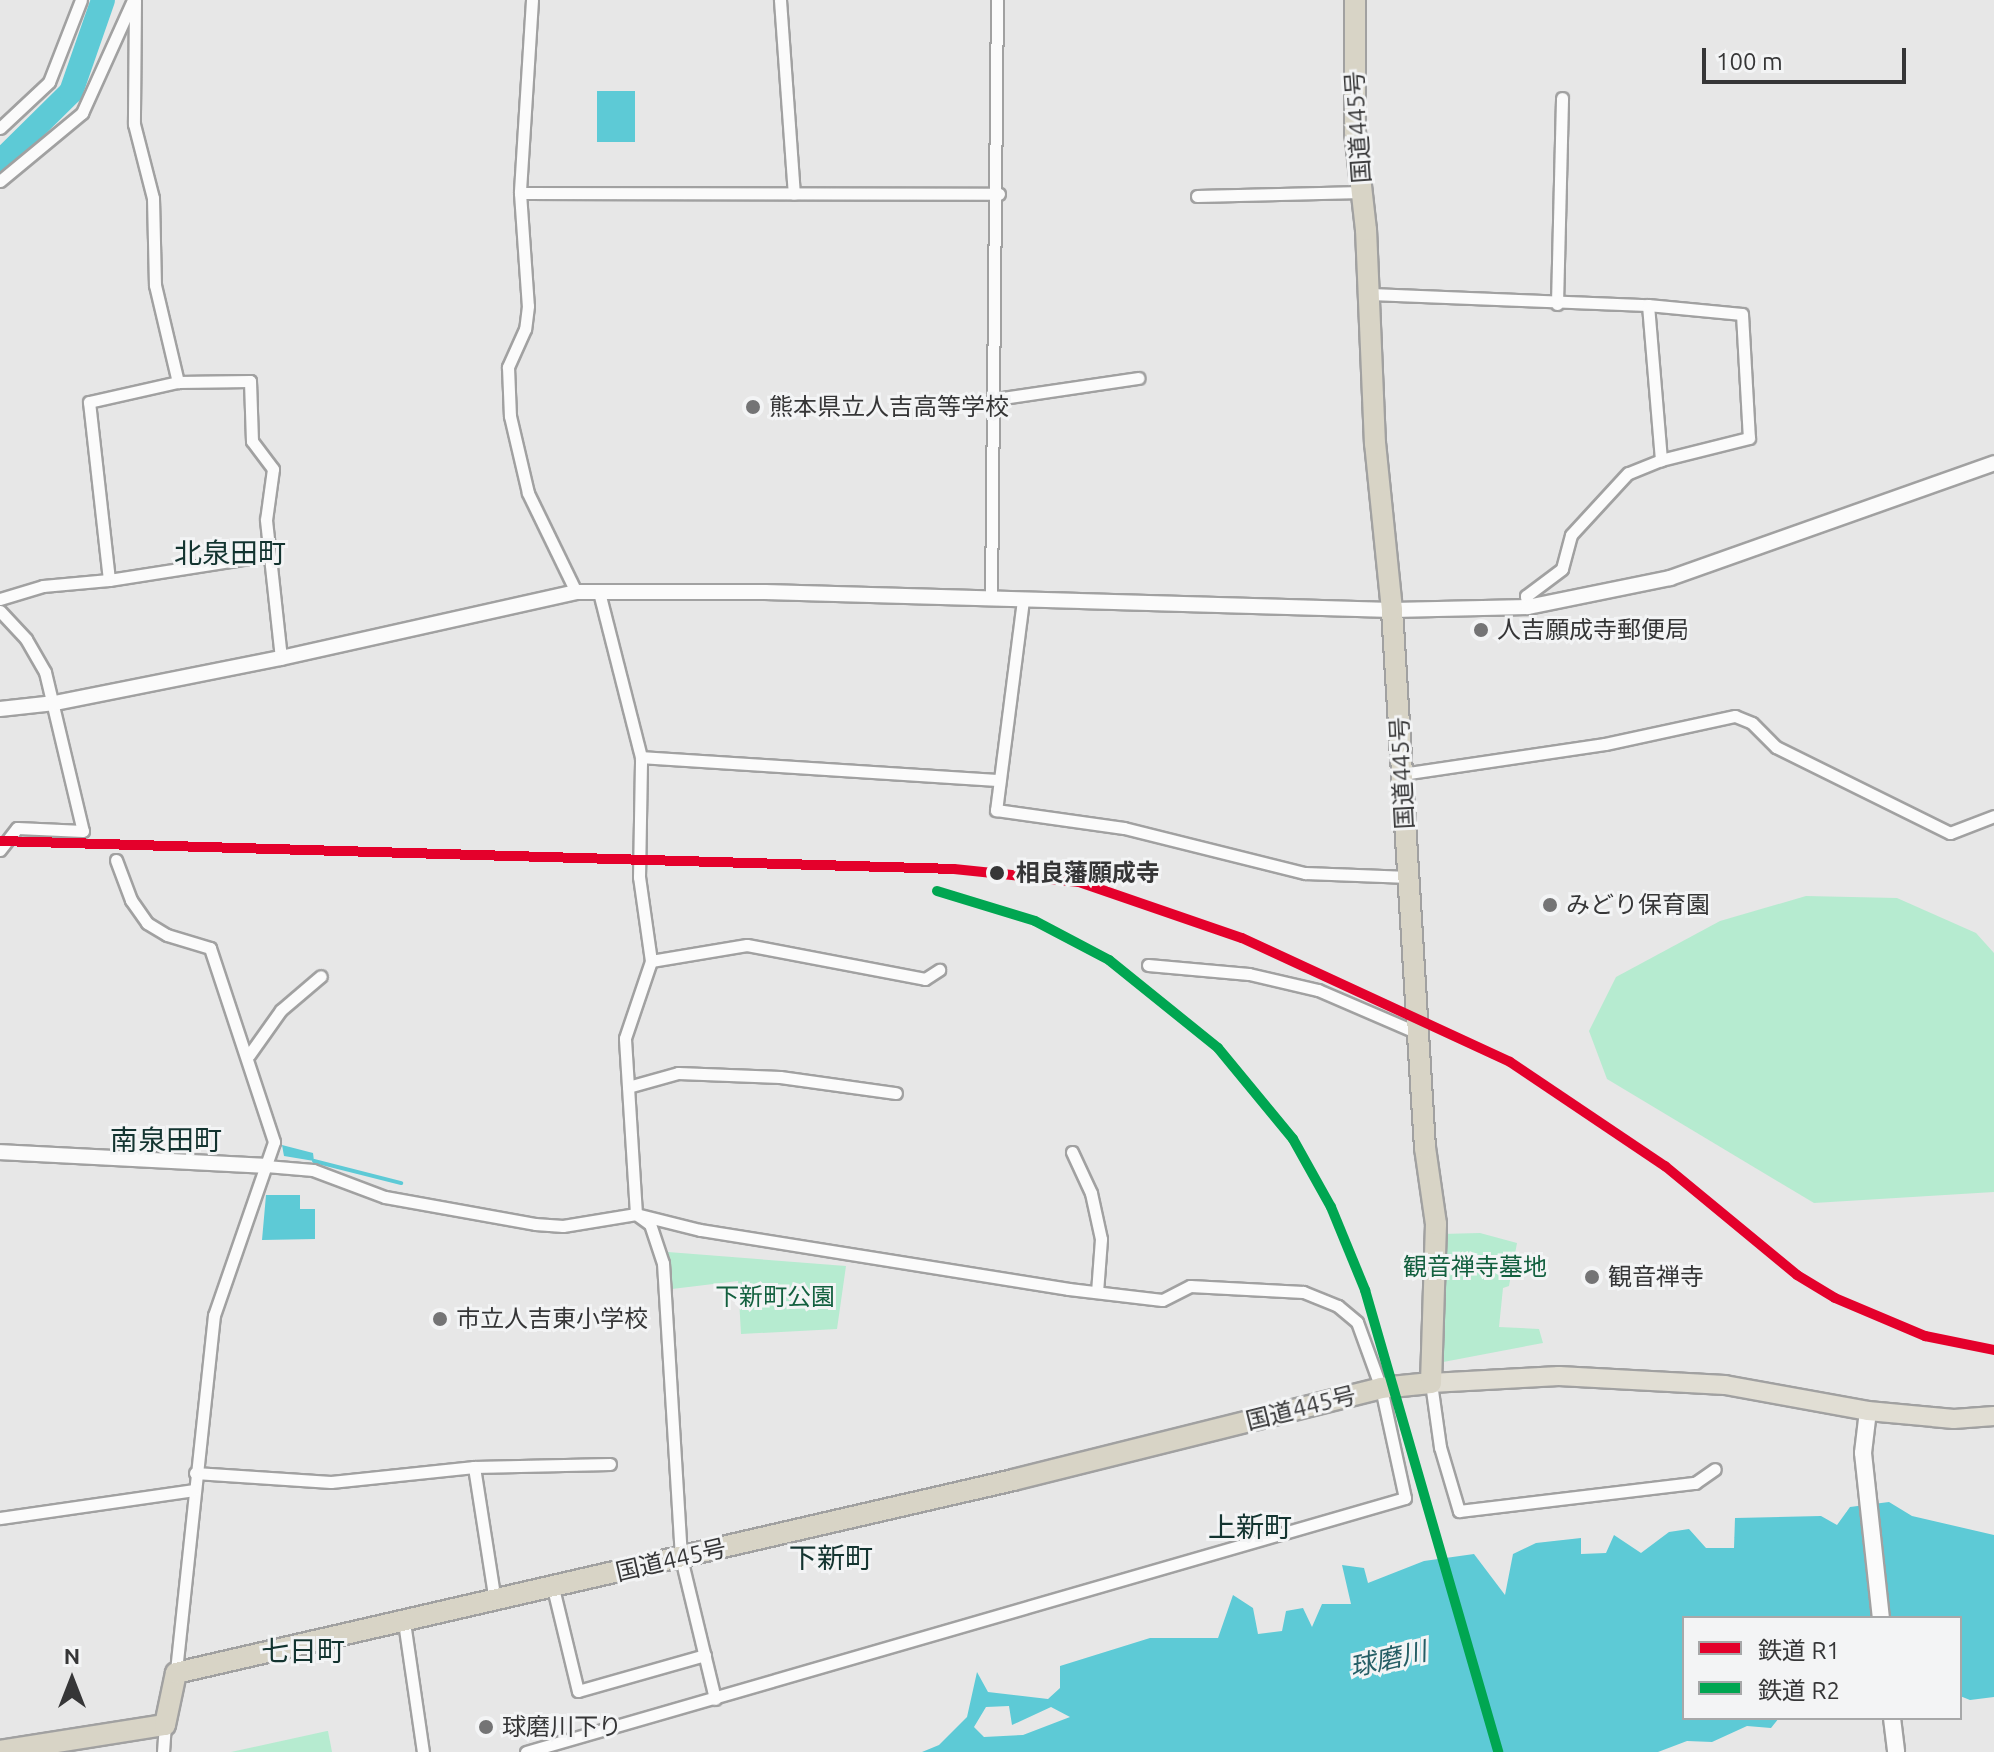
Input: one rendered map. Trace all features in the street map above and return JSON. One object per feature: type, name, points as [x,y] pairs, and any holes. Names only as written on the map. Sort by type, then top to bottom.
[{"type":"highway","name":"国道445号","points":[[176,1673],[681,1558],[1381,1388],[1431,1383],[1436,1224],[1425,1148],[1392,610],[1375,444],[1370,294],[1355,132],[1355,0]]},
{"type":"highway","points":[[0,1751],[165,1725],[176,1673]]},
{"type":"main road","points":[[1431,1383],[1559,1376],[1725,1385],[1868,1411],[1954,1419],[1994,1416]]},
{"type":"main road","points":[[1868,1411],[1863,1453],[1881,1616]]},
{"type":"main road","points":[[1892,1720],[1896,1752]]},
{"type":"street","points":[[0,128],[49,82],[81,0]]},
{"type":"street","points":[[0,181],[82,113],[134,0]]},
{"type":"street","points":[[134,0],[134,124],[153,198],[155,285],[178,382]]},
{"type":"street","points":[[532,0],[520,193],[528,306],[525,329],[508,367],[510,416],[528,493],[576,592]]},
{"type":"street","points":[[780,0],[794,193]]},
{"type":"street","points":[[991,599],[999,194],[997,0]]},
{"type":"street","points":[[1557,304],[1562,98]]},
{"type":"street","points":[[1197,196],[1362,192]]},
{"type":"street","points":[[520,193],[999,194]]},
{"type":"street","points":[[1370,294],[1557,304],[1648,305],[1742,314],[1749,438],[1661,460],[1628,473],[1571,535],[1562,569],[1526,596],[1528,607]]},
{"type":"street","points":[[1648,305],[1661,460]]},
{"type":"street","points":[[996,399],[1138,378]]},
{"type":"street","points":[[109,580],[89,402],[178,382],[250,381],[252,441],[273,469],[266,520],[281,658]]},
{"type":"street","points":[[0,709],[55,703],[281,658],[576,592],[1392,610],[1528,607],[1670,578],[1994,463]]},
{"type":"street","points":[[0,599],[43,586],[109,580],[268,555]]},
{"type":"street","points":[[599,592],[641,757],[639,877],[651,961],[625,1038],[636,1214]]},
{"type":"street","points":[[1023,600],[996,810],[1124,828],[1305,873],[1409,877]]},
{"type":"street","points":[[0,611],[38,656],[55,703],[83,831],[17,828],[0,850]]},
{"type":"street","points":[[1402,774],[1605,744],[1735,716],[1752,723],[1776,747],[1950,833],[1994,816]]},
{"type":"street","points":[[641,757],[999,780]]},
{"type":"street","points":[[116,860],[131,900],[147,923],[167,935],[210,948],[249,1055],[274,1142],[214,1315],[176,1673]]},
{"type":"street","points":[[651,961],[747,945],[925,979],[939,970]]},
{"type":"street","points":[[1148,965],[1249,974],[1318,990],[1420,1034]]},
{"type":"street","points":[[249,1055],[281,1010],[321,976]]},
{"type":"street","points":[[628,1087],[678,1073],[780,1077],[896,1093]]},
{"type":"street","points":[[0,1152],[313,1170],[385,1197],[535,1224],[563,1226],[636,1214],[700,1230],[1162,1300],[1190,1286],[1303,1292],[1338,1306],[1357,1322],[1381,1388],[1405,1498],[526,1752]]},
{"type":"street","points":[[1072,1152],[1091,1193],[1101,1239],[1097,1292]]},
{"type":"street","points":[[636,1214],[650,1224],[663,1263],[681,1558],[715,1699]]},
{"type":"street","points":[[1431,1383],[1440,1447],[1459,1511],[1695,1483],[1715,1469]]},
{"type":"street","points":[[195,1473],[331,1482],[474,1467],[610,1464]]},
{"type":"street","points":[[474,1467],[495,1601]]},
{"type":"street","points":[[0,1518],[194,1490]]},
{"type":"street","points":[[553,1588],[578,1691],[705,1655]]},
{"type":"street","points":[[404,1622],[423,1752]]},
{"type":"street","points":[[163,1752],[165,1725]]},
{"type":"green space","points":[[1806,896],[1897,898],[1976,933],[1994,953],[1994,1192],[1814,1203],[1607,1079],[1589,1031],[1616,977],[1720,921]]},
{"type":"green space","name":"観音禅寺墓地","points":[[1480,1233],[1517,1243],[1509,1286],[1503,1288],[1499,1327],[1539,1329],[1543,1343],[1438,1363],[1441,1234]]},
{"type":"green space","name":"下新町公園","points":[[668,1252],[846,1266],[837,1329],[741,1334],[738,1281],[672,1289],[672,1293]]},
{"type":"green space","points":[[327,1731],[332,1752],[231,1752]]},
{"type":"water","points":[[597,91],[635,91],[635,142],[597,142]]},
{"type":"water","points":[[282,1145],[313,1153],[314,1161],[284,1156]]},
{"type":"water","points":[[266,1195],[300,1195],[300,1209],[315,1209],[315,1239],[262,1240]]},
{"type":"water","name":"球磨川","points":[[1889,1502],[1912,1516],[1994,1535],[1994,1697],[1970,1700],[1962,1697],[1962,1616],[1682,1616],[1682,1720],[1777,1720],[1771,1728],[1747,1726],[1712,1742],[1687,1741],[1658,1752],[922,1752],[939,1745],[967,1717],[977,1672],[988,1692],[1048,1699],[1060,1688],[1060,1666],[1150,1638],[1218,1638],[1233,1595],[1253,1608],[1258,1634],[1282,1631],[1286,1611],[1303,1608],[1312,1627],[1322,1604],[1351,1604],[1342,1565],[1364,1568],[1368,1583],[1424,1561],[1474,1554],[1505,1595],[1513,1554],[1536,1543],[1581,1538],[1581,1554],[1606,1553],[1614,1535],[1641,1553],[1669,1532],[1689,1529],[1706,1548],[1734,1548],[1735,1518],[1821,1516],[1837,1525],[1850,1507]],"holes":[[[1009,1706],[1012,1725],[1051,1707],[1070,1717],[1023,1735],[984,1737],[974,1727],[986,1707]]]},
{"type":"waterway","points":[[0,162],[71,92],[103,0]]},
{"type":"waterway","points":[[314,1161],[401,1183]]},
{"type":"rail line","name":"R1","points":[[0,841],[954,869],[1079,882],[1242,938],[1510,1062],[1665,1166],[1797,1275],[1835,1298],[1925,1336],[1994,1350]]},
{"type":"rail line","name":"R2","points":[[937,891],[1035,921],[1109,960],[1218,1048],[1293,1139],[1331,1207],[1365,1290],[1498,1752]]},
{"type":"place","name":"熊本県立人吉高等学校","points":[[753,407]]},
{"type":"place","name":"人吉願成寺郵便局","points":[[1481,630]]},
{"type":"place","name":"相良藩願成寺","points":[[997,873]]},
{"type":"place","name":"みどり保育園","points":[[1550,905]]},
{"type":"place","name":"観音禅寺","points":[[1592,1277]]},
{"type":"place","name":"市立人吉東小学校","points":[[440,1319]]},
{"type":"place","name":"球磨川下り","points":[[486,1727]]},
{"type":"district","name":"北泉田町","points":[[230,553]]},
{"type":"district","name":"南泉田町","points":[[166,1140]]},
{"type":"district","name":"上新町","points":[[1250,1527]]},
{"type":"district","name":"下新町","points":[[831,1558]]},
{"type":"district","name":"七日町","points":[[303,1651]]}]
